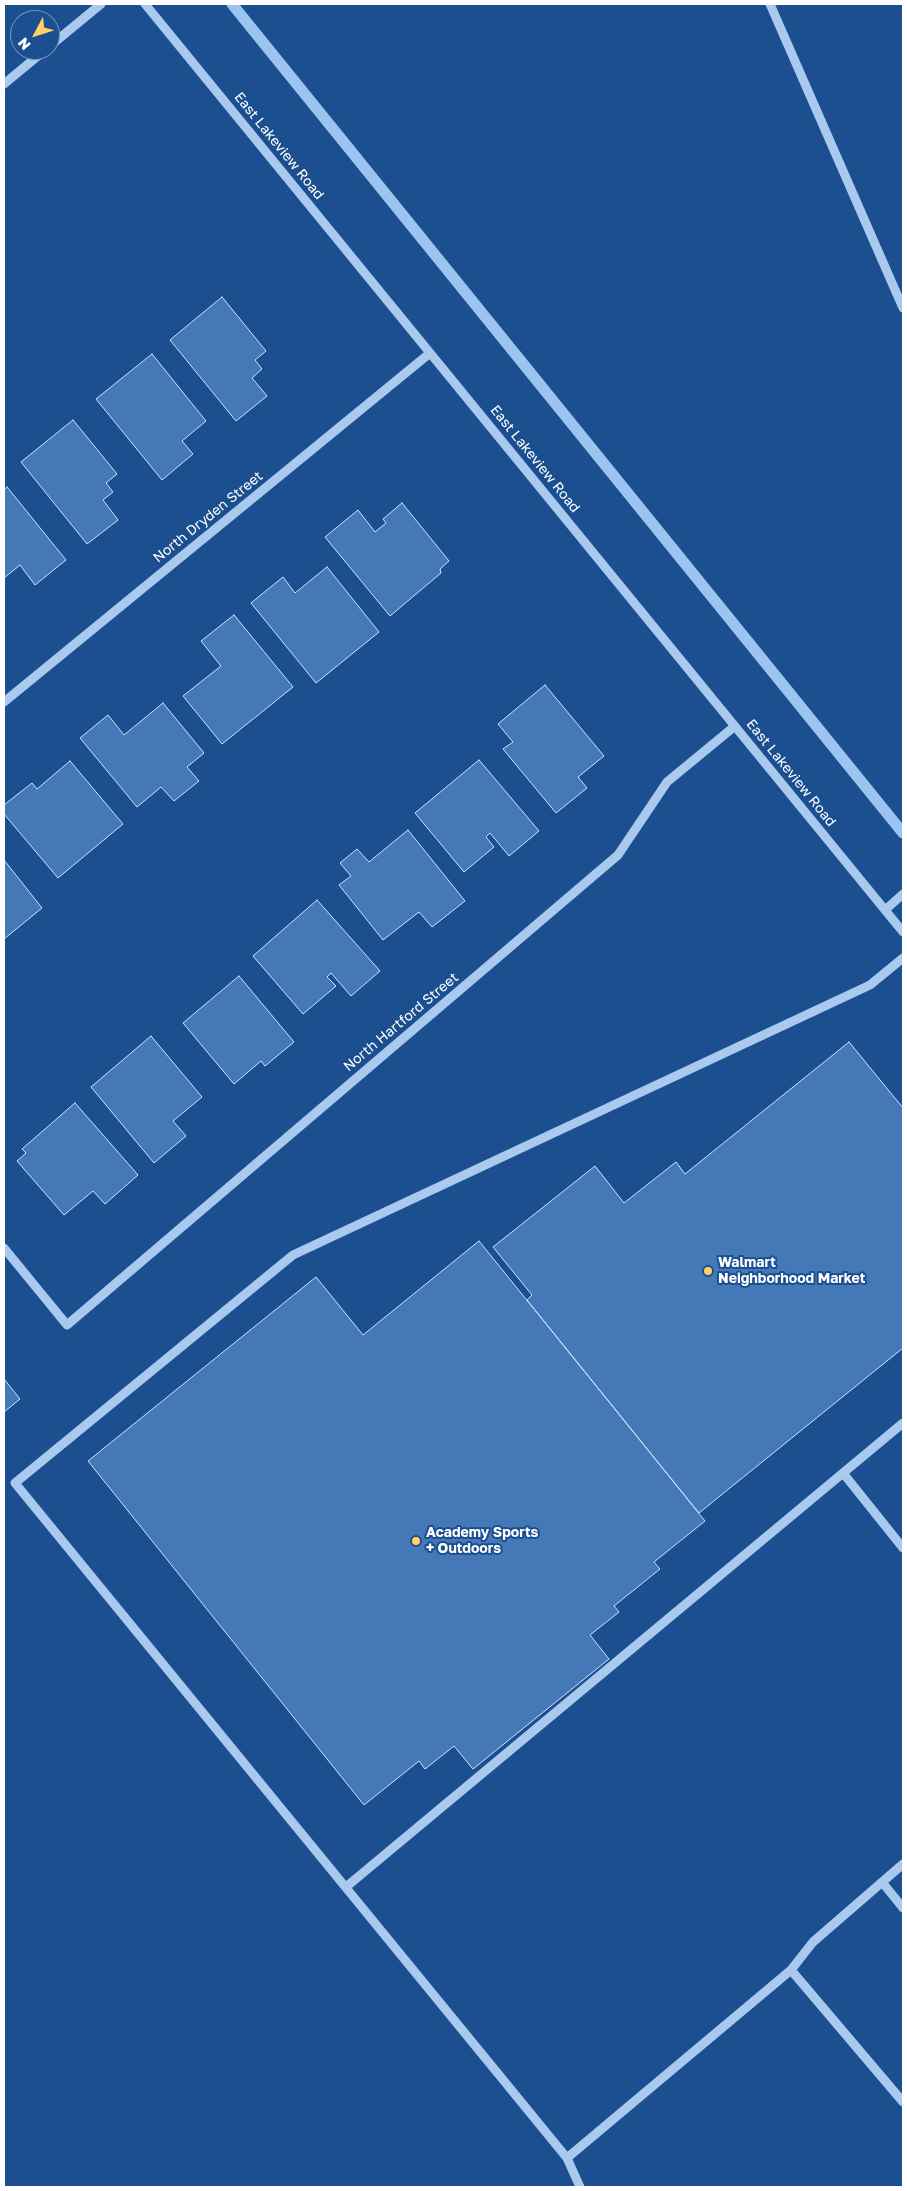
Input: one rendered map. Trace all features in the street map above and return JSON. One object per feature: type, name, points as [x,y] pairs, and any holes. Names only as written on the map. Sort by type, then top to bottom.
[{"type":"street","points":[[60,38],[101,4]]},
{"type":"street","name":"East Lakeview Road","points":[[145,4],[903,932]]},
{"type":"street","points":[[770,4],[903,308]]},
{"type":"street","points":[[4,84],[33,60]]},
{"type":"street","name":"North Dryden Street","points":[[4,702],[430,353]]},
{"type":"street","name":"North Hartford Street","points":[[4,1248],[67,1325],[618,855],[667,782],[735,726]]},
{"type":"street","points":[[885,910],[903,894]]},
{"type":"street","points":[[580,2187],[567,2158],[14,1483],[293,1255],[870,985],[903,958]]},
{"type":"street","points":[[346,1887],[903,1423]]},
{"type":"street","points":[[843,1473],[903,1548]]},
{"type":"street","points":[[567,2158],[791,1970],[813,1942],[903,1864]]},
{"type":"street","points":[[882,1882],[903,1908]]},
{"type":"street","points":[[791,1970],[903,2102]]},
{"type":"building","points":[[222,297],[266,351],[255,360],[262,369],[252,378],[267,396],[236,421],[170,340]]},
{"type":"building","points":[[152,354],[206,421],[182,441],[193,454],[162,480],[96,399]]},
{"type":"building","points":[[73,420],[117,474],[106,483],[113,492],[103,500],[118,520],[87,544],[21,462]]},
{"type":"building","points":[[7,487],[66,560],[35,585],[20,565],[4,578],[4,490]]},
{"type":"building","points":[[402,503],[449,561],[440,569],[441,573],[390,616],[325,537],[358,510],[375,532],[386,523],[383,519]]},
{"type":"building","points":[[327,567],[379,632],[316,683],[251,603],[283,577],[295,593]]},
{"type":"building","points":[[234,615],[293,687],[222,744],[183,696],[221,666],[201,641]]},
{"type":"building","points":[[545,685],[604,756],[578,777],[587,788],[556,813],[503,749],[513,742],[498,724]]},
{"type":"building","points":[[163,703],[204,753],[187,767],[199,781],[174,801],[161,787],[137,807],[80,738],[108,715],[124,735]]},
{"type":"building","points":[[479,760],[539,831],[509,856],[490,833],[486,837],[494,847],[464,872],[415,813]]},
{"type":"building","points":[[70,761],[123,824],[58,878],[4,814],[4,805],[32,783],[37,789]]},
{"type":"building","points":[[408,830],[465,901],[432,927],[419,912],[383,940],[339,885],[351,876],[340,863],[357,849],[369,862]]},
{"type":"building","points":[[4,860],[42,908],[4,939]]},
{"type":"building","points":[[317,900],[380,971],[351,996],[331,973],[327,977],[336,986],[303,1014],[253,956]]},
{"type":"building","points":[[239,976],[294,1042],[265,1066],[261,1061],[234,1084],[183,1023]]},
{"type":"building","points":[[151,1036],[202,1097],[173,1121],[186,1136],[154,1163],[91,1087]]},
{"type":"building","name":"Walmart Neighborhood Market","points":[[849,1042],[903,1108],[903,1348],[699,1513],[527,1300],[532,1295],[493,1247],[595,1166],[624,1203],[676,1162],[685,1174]]},
{"type":"building","points":[[75,1103],[138,1175],[105,1204],[93,1191],[64,1215],[17,1161],[26,1153],[22,1149]]},
{"type":"building","name":"Academy Sports + Outdoors","points":[[479,1241],[705,1521],[654,1562],[660,1569],[614,1606],[619,1612],[590,1635],[609,1659],[473,1769],[454,1746],[425,1769],[419,1761],[364,1805],[88,1461],[316,1277],[363,1335]]},
{"type":"building","points":[[4,1379],[20,1399],[4,1412]]},
{"type":"waterway","points":[[232,4],[903,833]]},
{"type":"place","name":"Walmart Neighborhood Market","points":[[708,1271]]},
{"type":"place","name":"Academy Sports + Outdoors","points":[[416,1541]]}]
